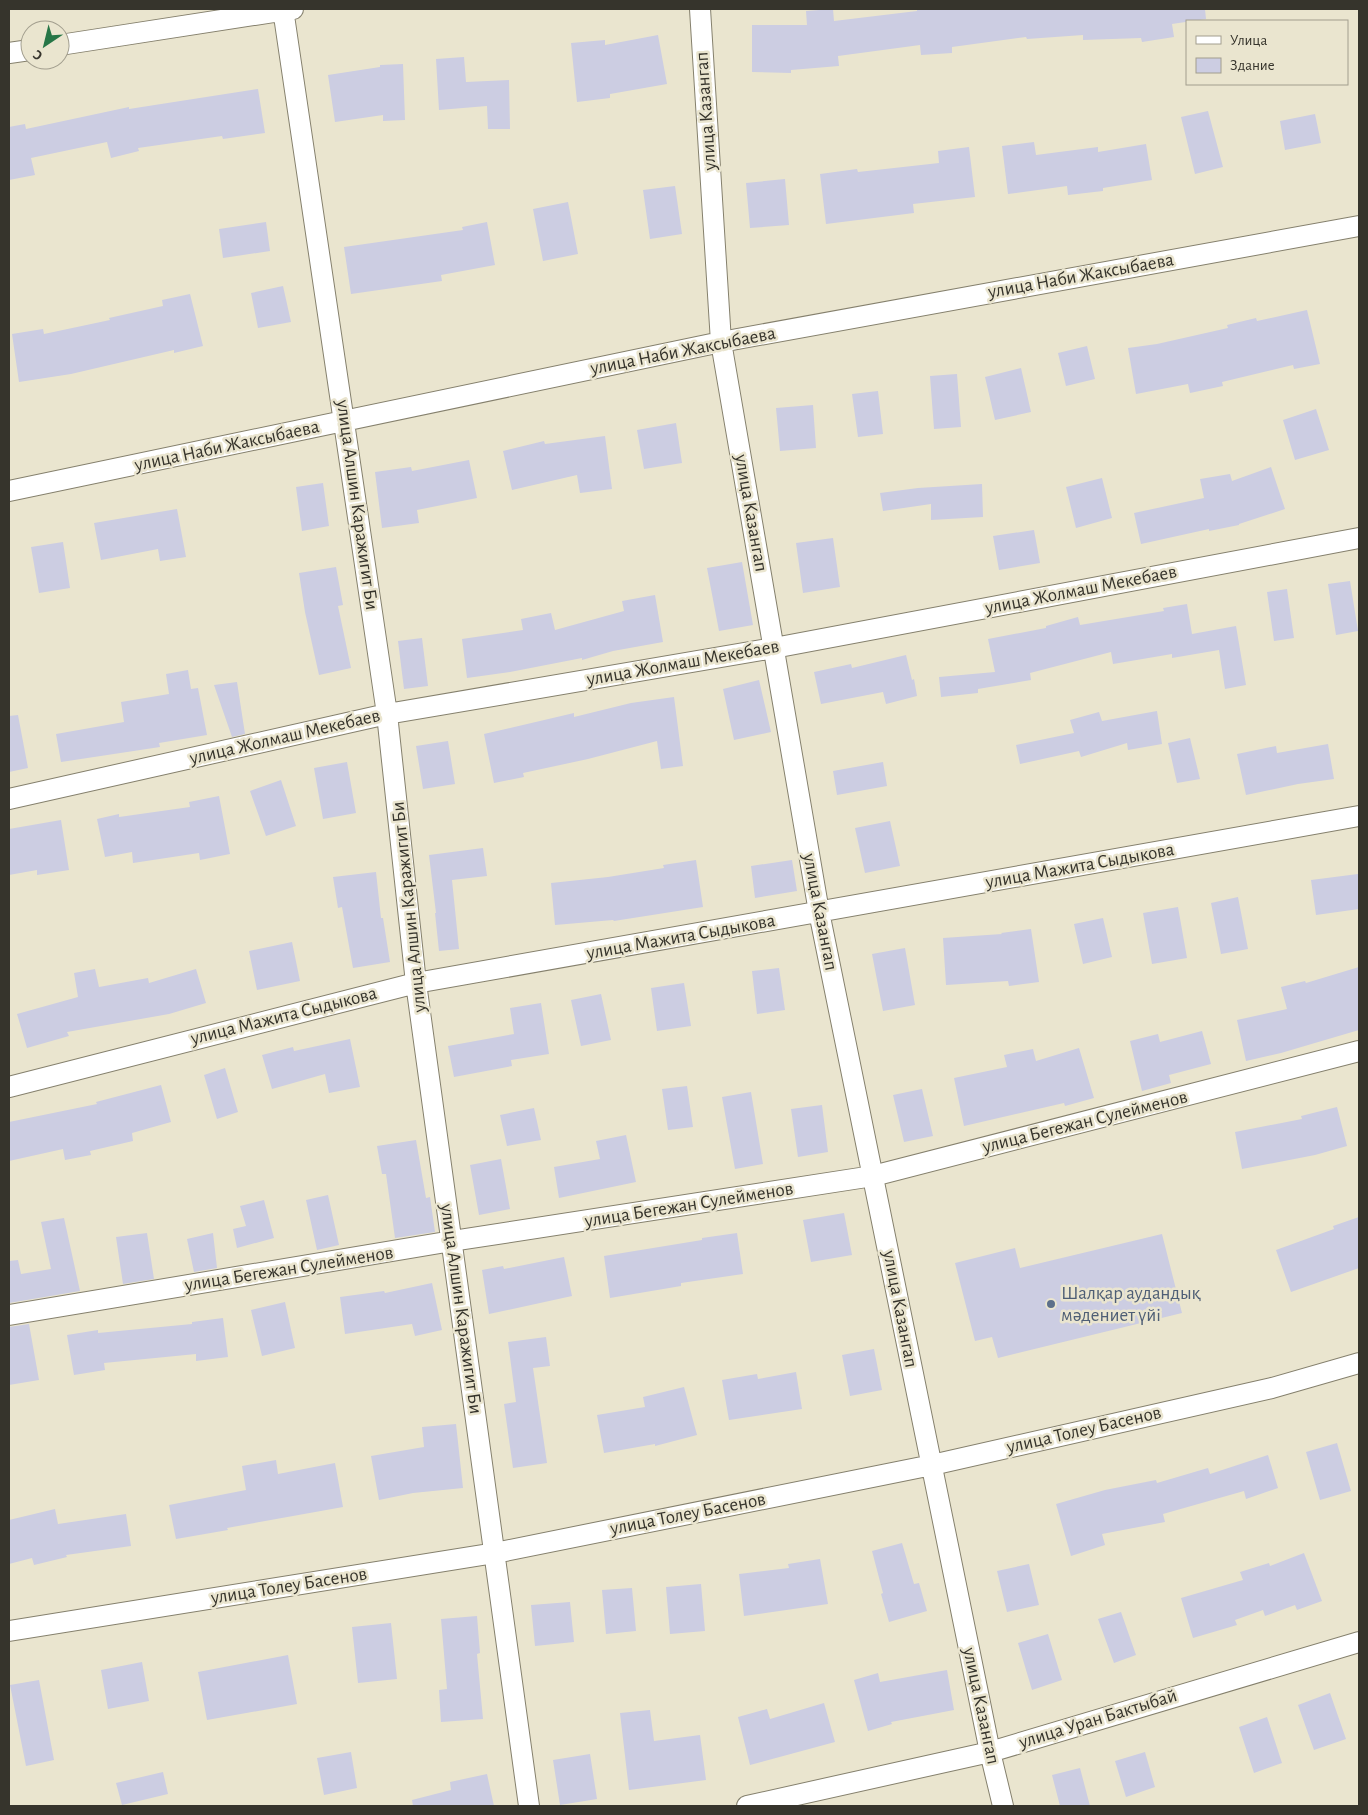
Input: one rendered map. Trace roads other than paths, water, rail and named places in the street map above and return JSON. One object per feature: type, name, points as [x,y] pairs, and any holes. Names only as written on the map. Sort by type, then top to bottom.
[{"type":"street","points":[[70,43],[287,9]]},
{"type":"street","name":"улица Алшин Каражигит Би","points":[[287,9],[387,714],[416,983],[529,1806]]},
{"type":"street","name":"улица Казангап","points":[[700,9],[721,342],[819,912],[990,1752],[1003,1806]]},
{"type":"street","name":"улица Наби Жаксыбаева","points":[[9,491],[721,342],[1359,226]]},
{"type":"street","name":"улица Жолмаш Мекебаев","points":[[9,799],[387,714],[774,648],[1359,538]]},
{"type":"street","name":"улица Мажита Сыдыкова","points":[[9,1087],[416,983],[1359,816]]},
{"type":"street","name":"улица Бегежан Сулейменов","points":[[9,1315],[452,1241],[873,1176],[1359,1051]]},
{"type":"street","name":"улица Толеу Басенов","points":[[9,1631],[495,1553],[932,1465],[1272,1388],[1359,1363]]},
{"type":"street","name":"улица Уран Бактыбай","points":[[747,1806],[990,1752],[1359,1642]]},
{"type":"place","name":"Шалқар аудандық мәдениет үйі","points":[[1051,1304]]}]
